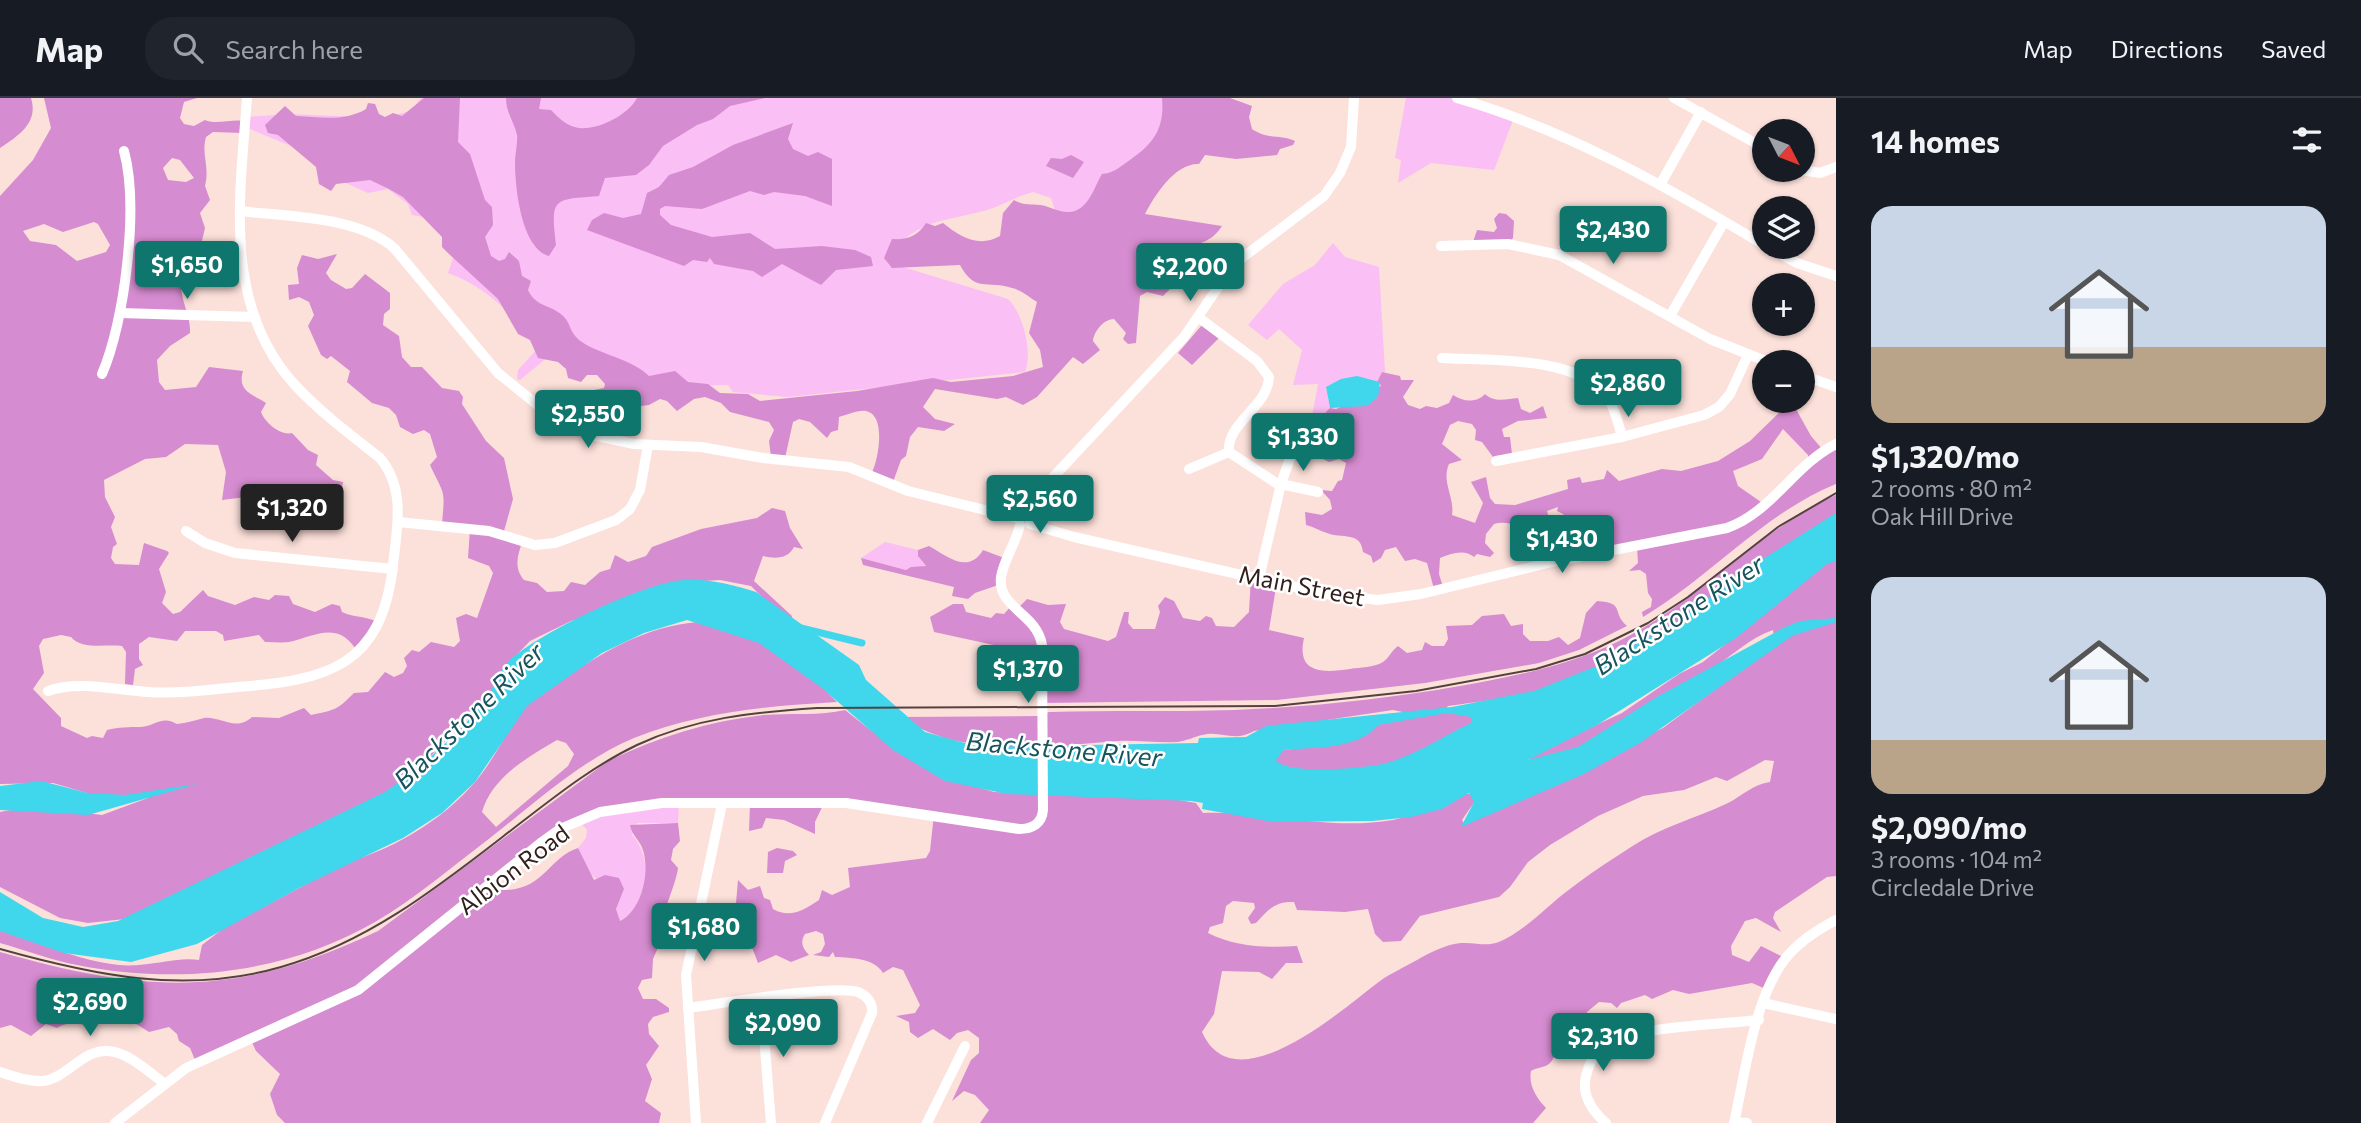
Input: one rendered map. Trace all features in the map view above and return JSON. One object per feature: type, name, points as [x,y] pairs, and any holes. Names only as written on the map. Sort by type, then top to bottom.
[{"type":"street","points":[[48,691],[70,686],[169,693],[295,683],[318,677],[343,663],[371,635],[387,604],[398,522],[396,485],[380,458],[294,384],[275,358],[254,317],[242,274],[241,211],[247,98]]},
{"type":"street","points":[[1023,520],[1044,487],[1177,345],[1237,261],[1303,215],[1336,181],[1351,147],[1354,98]]},
{"type":"street","points":[[1457,98],[1529,120],[1660,185],[1752,238]]},
{"type":"street","points":[[1674,98],[1752,141]]},
{"type":"street","points":[[1660,185],[1701,112]]},
{"type":"street","points":[[102,374],[120,313],[129,251],[130,172],[124,150]]},
{"type":"street","points":[[1815,172],[1836,167]]},
{"type":"street","name":"Main Street","points":[[241,211],[357,227],[382,237],[395,249],[484,359],[523,395],[550,415],[592,435],[648,445],[701,447],[763,458],[849,467],[908,491],[1023,520],[1074,537],[1345,597],[1394,599],[1552,562],[1717,531],[1750,517],[1809,461],[1836,444]]},
{"type":"street","points":[[1670,316],[1724,222]]},
{"type":"street","points":[[1441,246],[1508,244],[1545,250],[1575,262],[1670,316],[1752,356]]},
{"type":"street","points":[[1789,259],[1836,276]]},
{"type":"street","points":[[120,313],[254,317]]},
{"type":"street","points":[[1198,317],[1257,361],[1269,377],[1263,397],[1230,439],[1229,452]]},
{"type":"street","points":[[1496,461],[1622,436],[1704,415],[1719,407],[1735,387],[1748,355]]},
{"type":"street","points":[[1442,358],[1547,365],[1570,371],[1590,382],[1608,398],[1622,436]]},
{"type":"street","points":[[1815,380],[1836,387]]},
{"type":"street","points":[[398,522],[489,531],[535,545],[555,544],[616,520],[630,509],[640,490],[648,445]]},
{"type":"street","points":[[1259,578],[1281,484],[1293,450]]},
{"type":"street","points":[[1189,469],[1229,452]]},
{"type":"street","points":[[1229,452],[1250,469],[1281,484],[1318,492]]},
{"type":"street","name":"Albion Road","points":[[115,1123],[164,1084],[204,1059],[358,990],[560,829],[617,807],[662,803],[846,803],[1027,829],[1042,818],[1042,647],[1038,629],[1010,604],[1002,590],[1004,567],[1023,520]]},
{"type":"street","points":[[186,531],[205,543],[234,553],[393,569]]},
{"type":"street","points":[[696,1123],[686,975],[722,804]]},
{"type":"street","points":[[1747,1123],[1734,1122],[1763,1003],[1786,958],[1803,942],[1836,920]]},
{"type":"street","points":[[688,1008],[849,991],[861,993],[870,1002],[872,1013],[825,1123]]},
{"type":"street","points":[[761,999],[771,1123]]},
{"type":"street","points":[[1763,1003],[1836,1019]]},
{"type":"street","points":[[1606,1123],[1593,1111],[1584,1080],[1596,1055],[1610,1042],[1633,1035],[1759,1020]]},
{"type":"street","points":[[927,1123],[965,1046]]},
{"type":"street","points":[[0,1072],[22,1079],[44,1080],[66,1071],[90,1055],[107,1051],[135,1063],[164,1084]]},
{"type":"shaded area","points":[[0,98],[31,98],[33,107],[25,128],[0,148]]},
{"type":"shaded area","points":[[44,98],[197,98],[184,102],[180,118],[184,124],[194,126],[205,120],[244,121],[243,133],[213,132],[206,137],[205,186],[210,200],[200,213],[205,228],[200,249],[203,256],[201,267],[205,273],[203,279],[187,278],[181,284],[190,333],[170,346],[157,360],[159,382],[165,390],[196,387],[209,367],[243,371],[244,388],[266,403],[261,412],[266,420],[278,431],[292,433],[308,450],[318,455],[316,465],[333,480],[343,482],[341,494],[327,497],[324,517],[306,523],[292,511],[279,523],[272,522],[264,518],[254,496],[222,500],[226,472],[218,445],[185,444],[166,457],[145,459],[104,480],[105,497],[115,517],[111,527],[117,544],[113,547],[111,558],[115,564],[139,565],[144,543],[167,551],[169,553],[159,569],[166,592],[162,603],[173,614],[180,612],[203,590],[208,596],[235,605],[254,597],[269,600],[275,595],[289,596],[293,604],[315,612],[332,604],[340,606],[346,614],[376,621],[355,648],[341,635],[333,633],[316,634],[289,642],[265,642],[259,635],[224,641],[223,635],[216,631],[185,631],[177,641],[149,637],[139,644],[139,659],[143,665],[135,669],[133,685],[125,684],[126,652],[122,646],[81,644],[71,637],[61,635],[43,639],[39,646],[44,673],[33,689],[61,718],[61,726],[87,738],[103,738],[107,730],[146,726],[163,721],[177,724],[210,718],[240,723],[252,717],[279,718],[304,708],[311,715],[326,712],[340,706],[354,693],[368,692],[385,672],[394,677],[403,673],[407,666],[404,658],[412,650],[419,652],[431,642],[454,647],[460,641],[456,618],[466,614],[477,618],[493,573],[489,566],[468,558],[470,529],[442,524],[443,498],[430,465],[437,457],[430,434],[424,430],[413,434],[400,427],[396,415],[389,408],[372,403],[347,382],[350,371],[331,356],[327,359],[321,355],[308,326],[314,315],[309,302],[299,297],[289,300],[288,285],[299,284],[297,268],[302,255],[318,259],[337,254],[326,273],[331,280],[346,289],[352,288],[365,274],[390,293],[390,309],[384,314],[383,325],[399,336],[402,357],[411,367],[422,367],[442,388],[459,391],[463,397],[462,404],[486,441],[504,458],[513,499],[504,531],[523,540],[518,565],[524,580],[537,583],[547,592],[564,591],[571,582],[585,585],[600,572],[610,569],[615,555],[628,562],[646,556],[652,547],[701,529],[757,518],[772,508],[785,511],[790,528],[803,549],[794,547],[781,557],[763,556],[754,581],[792,616],[792,619],[778,613],[751,586],[720,580],[672,583],[571,621],[530,641],[509,663],[490,693],[413,775],[381,798],[125,919],[88,923],[60,918],[0,887],[0,812],[32,806],[102,815],[148,798],[94,795],[53,783],[0,784],[0,196],[33,160],[51,128]],"holes":[[[172,158],[180,160],[194,178],[186,182],[168,180],[163,168]],[[94,222],[98,224],[110,245],[106,252],[77,261],[56,245],[30,241],[23,231],[44,224],[63,232]]]},
{"type":"shaded area","points":[[421,98],[1173,98],[1157,139],[1102,205],[1057,217],[1051,198],[1033,192],[987,210],[927,226],[892,249],[893,264],[1008,299],[1018,314],[1025,334],[1028,355],[1025,372],[788,397],[733,392],[728,385],[678,386],[549,356],[520,380],[517,379],[518,370],[539,347],[520,324],[487,294],[448,273],[454,255],[453,237],[424,217],[412,215],[408,204],[388,189],[368,193],[337,179],[291,146],[245,127],[246,117],[290,114],[382,118],[411,111]]},
{"type":"shaded area","points":[[424,98],[460,98],[458,142],[470,154],[485,200],[492,207],[493,225],[485,237],[491,256],[499,261],[505,259],[509,252],[519,261],[522,276],[531,281],[528,290],[531,296],[562,315],[580,340],[635,366],[649,376],[675,371],[688,382],[708,384],[720,393],[748,394],[760,401],[857,391],[933,378],[951,382],[1013,376],[1043,367],[1040,350],[1029,333],[1037,302],[1015,289],[976,282],[960,265],[892,268],[884,258],[892,239],[912,236],[926,223],[935,226],[943,223],[970,239],[992,239],[1000,236],[1003,213],[1014,200],[1064,212],[1080,208],[1089,198],[1102,174],[1118,168],[1150,143],[1159,128],[1162,98],[1230,98],[1252,106],[1249,117],[1252,129],[1264,135],[1295,141],[1293,145],[1280,149],[1277,155],[1236,159],[1205,155],[1199,164],[1190,165],[1174,174],[1154,198],[1145,214],[1222,226],[1214,236],[1204,242],[1179,246],[1170,258],[1176,283],[1163,296],[1147,292],[1140,296],[1136,343],[1128,344],[1123,339],[1126,333],[1114,319],[1107,321],[1095,333],[1093,341],[1100,350],[1083,364],[1073,357],[1037,397],[1023,405],[1006,397],[997,399],[935,389],[923,407],[935,419],[955,424],[944,431],[918,427],[910,437],[906,456],[901,460],[893,482],[872,472],[877,458],[879,429],[873,414],[866,411],[839,417],[838,430],[831,432],[827,438],[810,422],[799,419],[793,422],[785,458],[771,457],[769,441],[774,430],[769,422],[730,412],[721,403],[705,397],[694,399],[677,411],[667,401],[660,399],[649,405],[632,407],[617,395],[595,394],[594,390],[604,388],[605,384],[597,375],[587,375],[581,382],[568,378],[566,369],[558,362],[538,358],[530,340],[518,334],[498,299],[442,247],[442,237],[403,197],[370,180],[336,184],[331,191],[319,184],[316,167],[278,135],[268,133],[265,125],[285,106],[296,116],[332,118],[358,113],[366,109],[368,103],[375,104],[379,114],[385,117],[393,113],[402,116]]},
{"type":"shaded area","points":[[506,98],[541,98],[539,109],[551,110],[574,127],[587,128],[612,120],[627,110],[637,98],[765,98],[730,106],[713,119],[697,125],[663,146],[649,165],[636,175],[605,178],[599,196],[572,198],[558,204],[554,217],[556,245],[549,256],[540,251],[532,241],[518,201],[515,173],[517,135]]},
{"type":"shaded area","points":[[1406,98],[1457,98],[1515,115],[1494,170],[1431,163],[1398,183],[1401,160],[1395,158]]},
{"type":"shaded area","points":[[793,123],[788,139],[793,149],[808,156],[818,152],[832,159],[832,206],[805,196],[774,192],[764,195],[750,191],[702,209],[665,206],[660,209],[660,215],[671,225],[712,237],[750,233],[775,249],[822,246],[855,250],[871,257],[873,266],[836,270],[821,285],[782,264],[762,277],[753,271],[714,264],[710,258],[707,262],[693,260],[684,266],[587,230],[592,220],[604,213],[623,218],[641,214],[647,193],[659,187],[669,175],[693,167],[733,145]]},
{"type":"shaded area","points":[[1071,155],[1084,162],[1073,178],[1046,166],[1051,158],[1062,159]]},
{"type":"shaded area","points":[[1499,213],[1506,214],[1514,221],[1513,238],[1508,244],[1473,242],[1477,230],[1494,232],[1497,228],[1494,219]]},
{"type":"shaded area","points":[[1333,243],[1345,257],[1379,267],[1385,372],[1382,372],[1377,382],[1350,378],[1326,389],[1330,408],[1320,417],[1312,416],[1318,384],[1293,385],[1302,350],[1279,329],[1267,340],[1248,325],[1283,284],[1315,265]]},
{"type":"shaded area","points":[[1202,325],[1219,338],[1192,365],[1178,353]]},
{"type":"shaded area","points":[[1382,372],[1400,376],[1401,380],[1414,380],[1403,397],[1408,405],[1420,409],[1426,406],[1437,408],[1449,403],[1453,395],[1470,400],[1485,394],[1496,399],[1518,398],[1521,409],[1530,413],[1543,406],[1547,418],[1518,421],[1502,429],[1504,437],[1510,437],[1512,454],[1493,457],[1482,442],[1475,440],[1476,430],[1472,424],[1458,421],[1450,425],[1442,444],[1462,460],[1449,464],[1447,471],[1452,515],[1475,523],[1483,503],[1471,482],[1486,477],[1490,498],[1495,504],[1515,505],[1568,489],[1567,480],[1580,477],[1582,483],[1604,479],[1607,470],[1619,481],[1662,469],[1681,471],[1718,461],[1750,441],[1779,413],[1798,413],[1811,436],[1823,450],[1836,443],[1836,484],[1785,512],[1643,617],[1642,612],[1651,607],[1652,599],[1648,593],[1646,574],[1640,570],[1629,571],[1638,563],[1637,547],[1572,558],[1571,553],[1580,540],[1578,530],[1573,522],[1557,511],[1558,507],[1547,511],[1561,560],[1552,562],[1536,539],[1520,528],[1512,524],[1494,524],[1486,534],[1485,543],[1494,553],[1490,557],[1458,553],[1440,558],[1439,574],[1443,587],[1434,589],[1427,563],[1415,559],[1405,561],[1396,547],[1385,550],[1381,558],[1373,563],[1371,556],[1363,552],[1355,538],[1333,535],[1306,525],[1305,512],[1322,515],[1332,509],[1330,500],[1321,490],[1332,491],[1338,481],[1342,480],[1346,463],[1339,459],[1329,462],[1319,457],[1314,459],[1321,419],[1330,408],[1336,409],[1377,390],[1381,385],[1377,382]],"holes":[[[1783,429],[1808,455],[1808,460],[1761,502],[1738,486],[1733,471],[1762,459]]]},
{"type":"shaded area","points":[[1836,495],[1836,516],[1677,625],[1558,684],[1512,696],[1448,706],[1445,710],[1483,716],[1476,725],[1413,755],[1380,766],[1349,770],[1299,769],[1274,762],[1272,757],[1284,750],[1347,742],[1377,725],[1412,714],[1393,710],[1254,731],[1239,736],[1202,735],[1177,742],[1118,741],[1034,747],[978,745],[951,740],[925,731],[900,717],[1039,716],[1049,712],[1211,711],[1291,707],[1404,695],[1521,674],[1598,650],[1646,626],[1674,608],[1779,528]]},
{"type":"shaded area","points":[[885,542],[918,550],[918,556],[926,567],[906,570],[861,558]]},
{"type":"shaded area","points":[[929,546],[957,561],[971,561],[983,550],[1007,559],[1001,584],[975,593],[968,599],[952,596],[954,587],[863,565],[861,558],[906,570],[926,566],[918,556],[918,550]]},
{"type":"shaded area","points":[[1836,556],[1836,876],[1827,877],[1775,912],[1773,918],[1781,932],[1756,918],[1745,921],[1731,946],[1732,955],[1749,962],[1761,946],[1785,958],[1766,989],[1752,983],[1689,994],[1673,990],[1652,999],[1645,995],[1621,1003],[1617,1008],[1611,1003],[1599,1002],[1587,1012],[1581,1029],[1571,1024],[1565,1027],[1559,1036],[1551,1062],[1531,1071],[1534,1091],[1546,1108],[1533,1123],[980,1123],[989,1110],[975,1095],[964,1091],[952,1101],[971,1060],[979,1053],[979,1038],[968,1030],[957,1033],[950,1040],[933,1029],[918,1038],[910,1032],[909,1022],[896,1016],[915,1013],[920,1005],[903,970],[893,967],[883,973],[874,964],[835,957],[833,952],[829,957],[813,955],[821,952],[825,944],[823,934],[816,931],[805,934],[802,942],[809,955],[791,962],[776,955],[758,963],[751,945],[744,944],[735,948],[723,936],[736,903],[738,880],[748,890],[760,886],[764,898],[770,900],[773,909],[791,913],[819,900],[822,890],[832,895],[850,887],[848,868],[926,858],[930,851],[934,814],[824,803],[815,822],[815,834],[784,820],[766,818],[762,828],[749,831],[750,804],[688,802],[574,821],[496,879],[504,890],[528,885],[568,852],[578,848],[594,880],[605,875],[619,878],[624,889],[616,909],[620,921],[628,916],[639,900],[645,880],[643,850],[630,825],[678,823],[680,841],[673,849],[671,860],[678,868],[660,927],[660,943],[653,959],[652,978],[642,980],[638,988],[643,999],[656,999],[669,1008],[669,1012],[653,1017],[648,1024],[649,1034],[659,1046],[646,1065],[652,1079],[645,1101],[661,1113],[659,1123],[285,1123],[277,1115],[270,1094],[280,1074],[256,1051],[250,1038],[195,1060],[190,1048],[179,1041],[177,1034],[169,1027],[149,1032],[133,1022],[127,1024],[106,1015],[94,1023],[93,1029],[80,1024],[70,1023],[57,1028],[46,1024],[31,1036],[11,1025],[0,1028],[0,952],[102,976],[192,982],[235,978],[280,968],[327,953],[378,931],[608,761],[665,737],[723,721],[764,715],[816,714],[845,710],[883,740],[943,777],[994,792],[1162,797],[1196,803],[1203,813],[1345,823],[1402,818],[1464,793],[1474,795],[1475,801],[1462,820],[1464,823],[1663,728],[1767,651],[1774,642],[1773,630],[1748,643],[1621,726],[1570,751],[1529,760],[1536,753],[1622,713],[1679,674],[1703,662]],"holes":[[[1765,760],[1774,761],[1770,782],[1758,785],[1728,803],[1642,840],[1585,878],[1507,938],[1489,944],[1456,944],[1433,952],[1384,978],[1317,1028],[1290,1044],[1264,1056],[1239,1059],[1218,1052],[1202,1032],[1214,1014],[1222,971],[1259,972],[1272,979],[1286,963],[1303,963],[1297,946],[1252,946],[1208,933],[1210,927],[1223,923],[1226,906],[1233,901],[1254,903],[1255,908],[1248,918],[1251,924],[1256,923],[1272,907],[1287,902],[1294,902],[1297,910],[1345,912],[1368,909],[1375,934],[1383,942],[1401,941],[1420,916],[1499,897],[1528,862],[1550,845],[1598,816],[1643,796],[1684,790],[1716,777],[1727,781]]]},
{"type":"shaded area","points":[[1251,576],[1277,581],[1269,630],[1304,638],[1304,659],[1308,665],[1321,670],[1379,664],[1398,646],[1407,653],[1422,650],[1425,642],[1432,646],[1444,646],[1448,639],[1446,626],[1472,625],[1482,616],[1504,614],[1511,626],[1523,624],[1523,634],[1530,641],[1548,641],[1559,637],[1568,645],[1580,638],[1586,613],[1597,601],[1615,606],[1627,626],[1579,650],[1539,663],[1425,683],[1277,700],[1043,703],[1040,672],[1019,671],[1024,654],[1021,651],[934,632],[930,617],[953,604],[963,604],[966,612],[991,618],[996,613],[1004,614],[1013,604],[1018,608],[1027,599],[1048,605],[1066,604],[1060,622],[1064,629],[1108,641],[1116,637],[1124,612],[1129,612],[1128,623],[1133,629],[1155,629],[1160,612],[1158,606],[1165,597],[1174,601],[1183,618],[1200,621],[1206,616],[1212,618],[1216,626],[1234,627],[1249,612]]},
{"type":"shaded area","points":[[697,622],[739,634],[774,650],[805,672],[837,702],[759,708],[709,716],[659,729],[614,747],[559,783],[434,882],[390,913],[340,940],[268,964],[192,974],[153,974],[77,965],[0,943],[0,930],[104,963],[140,965],[199,960],[202,945],[224,928],[348,862],[386,848],[423,828],[440,815],[470,788],[521,713],[539,695],[594,659],[626,642],[678,625]],"holes":[[[557,740],[566,743],[574,754],[568,766],[496,827],[482,812],[502,778]]]},
{"type":"shaded area","points":[[679,802],[678,823],[637,823],[632,835],[643,856],[645,881],[637,905],[619,921],[616,909],[624,889],[594,877],[586,866],[578,848],[586,838],[587,830],[578,819]]},
{"type":"shaded area","points":[[777,848],[793,851],[797,855],[785,861],[783,873],[767,873],[768,852]]},
{"type":"water","points":[[1357,376],[1380,382],[1378,397],[1367,406],[1330,408],[1326,387],[1341,379]]},
{"type":"water","name":"Blackstone River","points":[[1836,513],[1836,561],[1827,564],[1736,638],[1597,725],[1528,760],[1578,747],[1655,698],[1783,628],[1800,621],[1836,618],[1836,622],[1792,636],[1640,743],[1584,774],[1461,827],[1474,802],[1469,793],[1442,809],[1411,817],[1372,821],[1273,822],[1202,809],[1203,803],[1191,801],[1007,794],[945,781],[893,750],[822,688],[759,643],[687,620],[644,633],[602,653],[527,706],[475,782],[442,813],[403,838],[299,888],[197,944],[131,962],[64,953],[0,931],[0,892],[43,918],[83,927],[118,921],[385,792],[425,762],[462,727],[484,702],[505,665],[524,649],[592,611],[665,583],[701,580],[756,592],[859,665],[866,680],[925,732],[979,747],[1198,743],[1199,738],[1246,737],[1266,726],[1452,707],[1534,691],[1597,666],[1675,623],[1755,564]],"holes":[[[1447,713],[1471,717],[1471,723],[1387,763],[1311,769],[1283,765],[1276,760],[1284,750],[1335,746],[1359,739],[1378,725]]]},
{"type":"water","points":[[41,781],[88,793],[125,795],[197,784],[88,815],[0,810],[0,786]]},
{"type":"waterway","points":[[801,628],[862,643]]},
{"type":"railway","points":[[0,949],[69,967],[139,978],[209,980],[281,967],[349,941],[380,924],[440,884],[567,788],[622,752],[680,728],[703,722],[817,708],[1275,706],[1416,691],[1536,669],[1585,654],[1648,623],[1688,597],[1778,527],[1836,493]]}]
